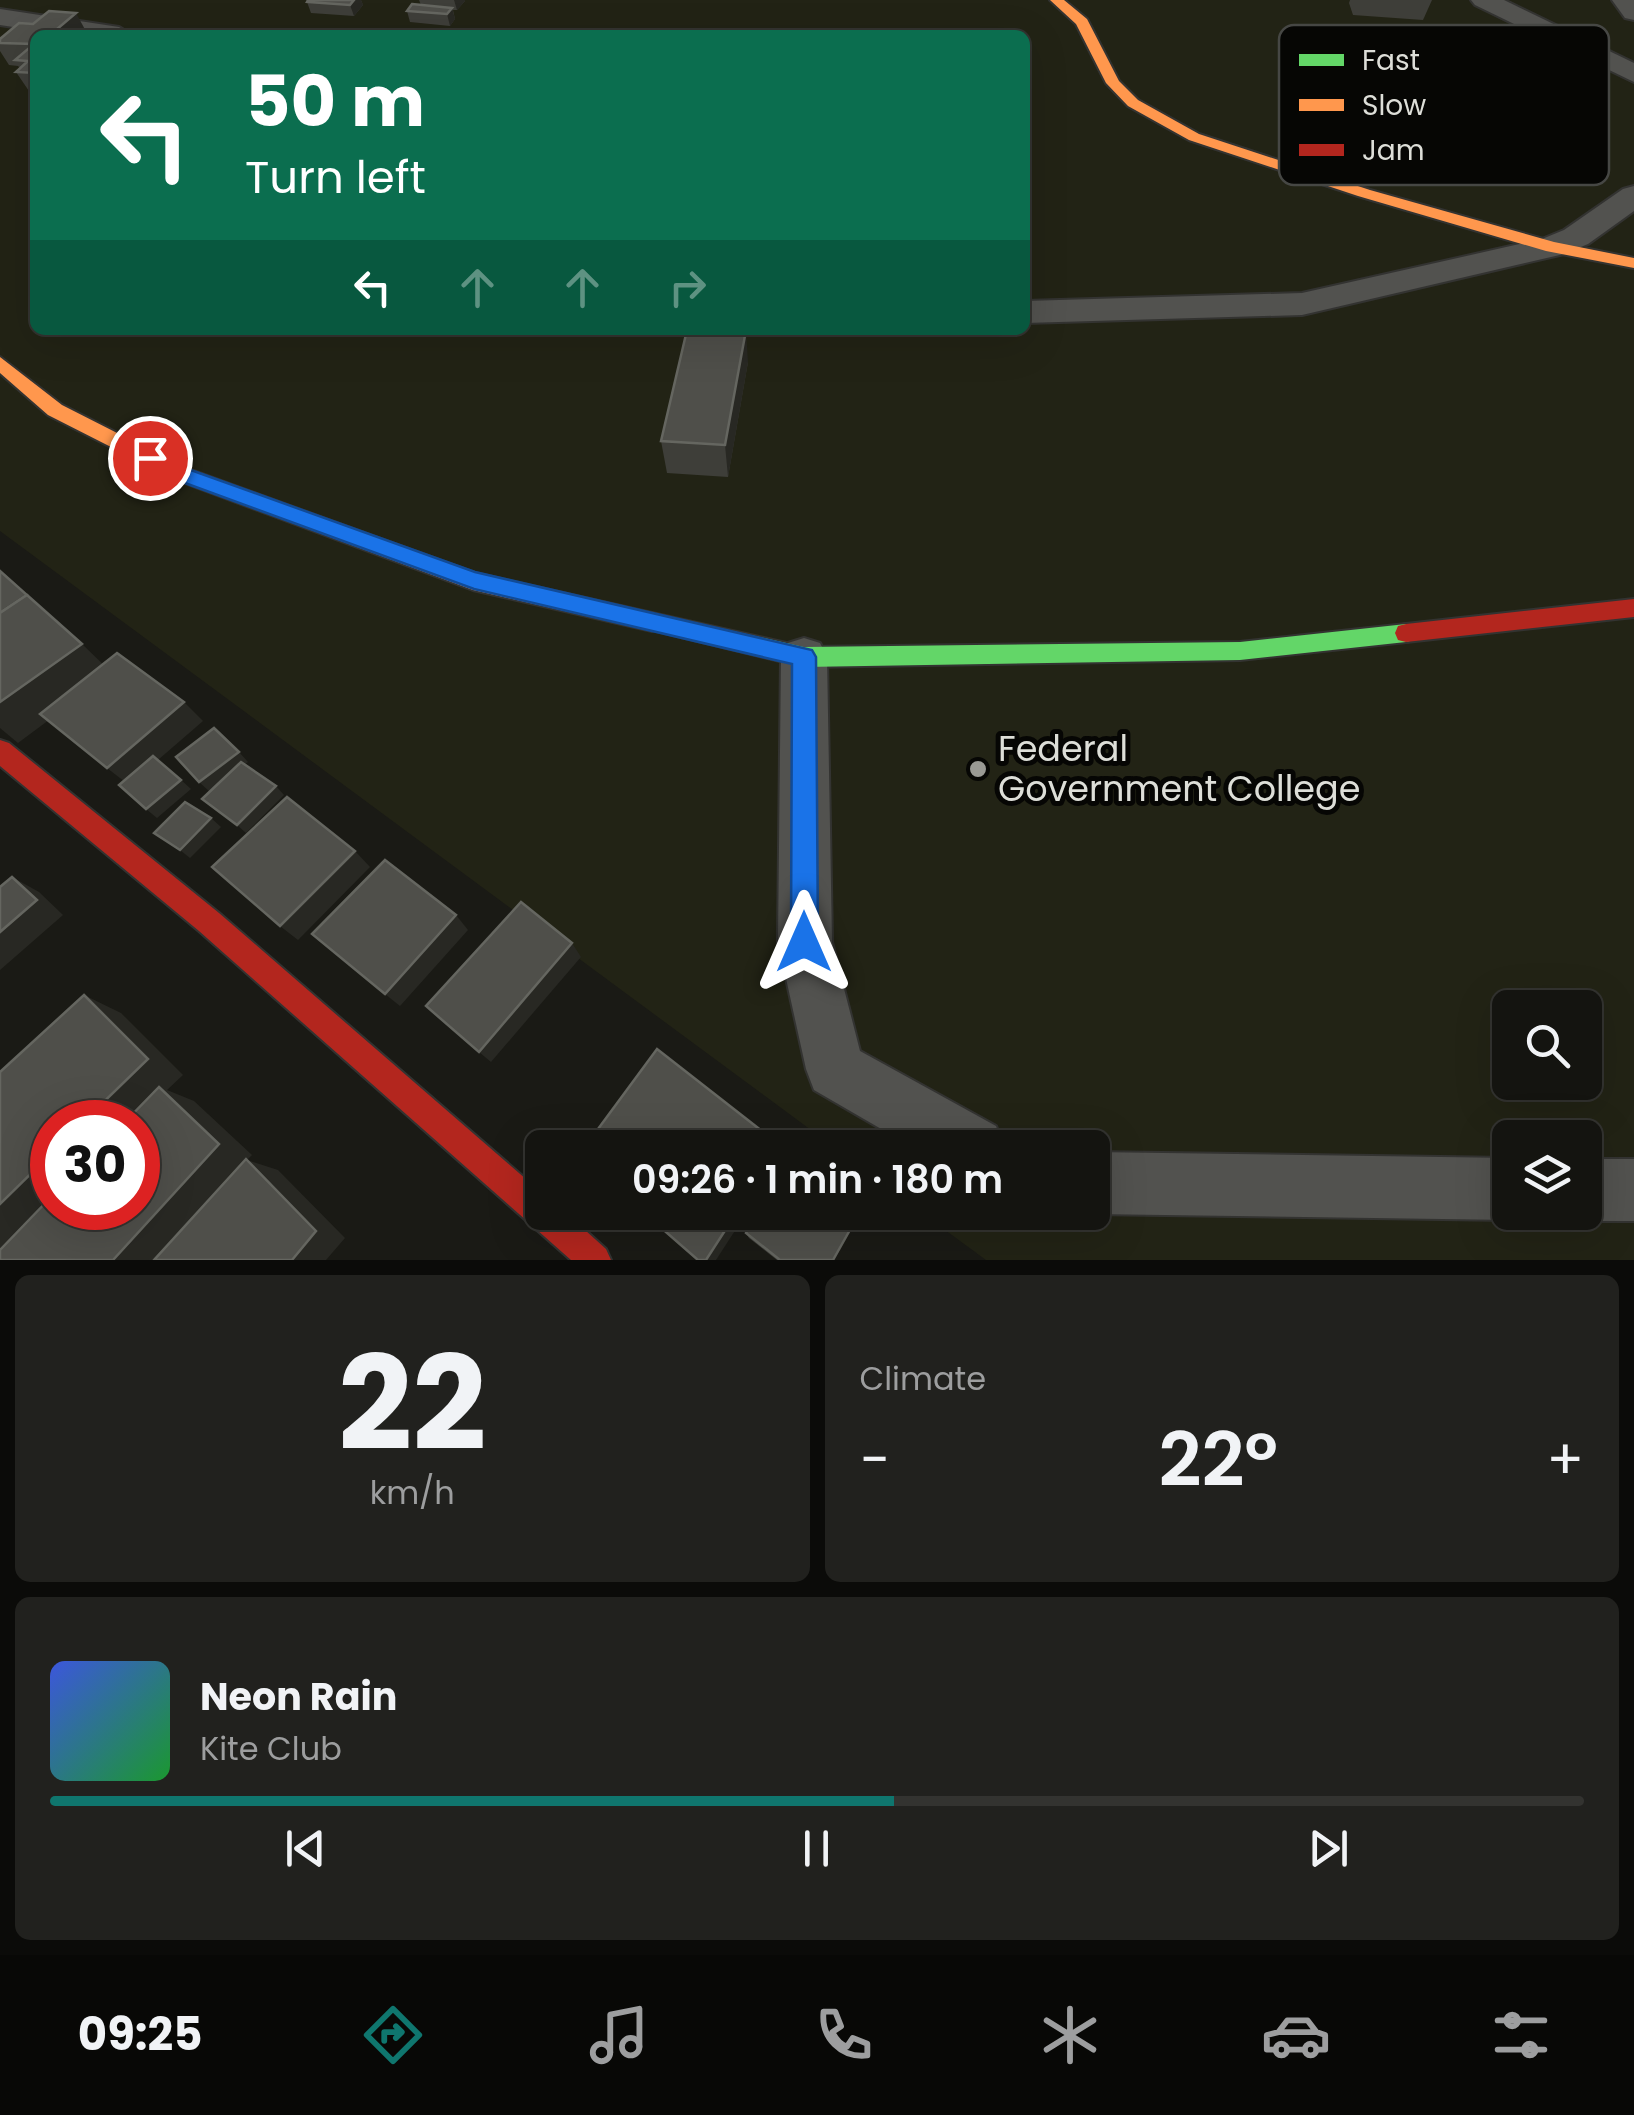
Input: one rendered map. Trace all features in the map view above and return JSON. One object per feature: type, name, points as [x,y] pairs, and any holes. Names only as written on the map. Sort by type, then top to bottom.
[{"type":"street","points":[[1056,0],[1082,22],[1112,83],[1133,103],[1194,138],[1279,166]]},
{"type":"street","points":[[1484,0],[1535,25]]},
{"type":"street","points":[[1624,0],[1634,12]]},
{"type":"street","points":[[0,17],[86,30]]},
{"type":"street","points":[[1609,62],[1634,74]]},
{"type":"street","points":[[1339,185],[1552,247],[1634,263]]},
{"type":"street","points":[[1030,312],[1302,304],[1552,247],[1576,237],[1634,196]]},
{"type":"street","points":[[0,363],[56,410],[199,481],[474,580],[804,657],[1240,652],[1634,608]]},
{"type":"street","points":[[804,657],[804,942],[835,1069],[942,1130]]},
{"type":"street","points":[[1,754],[209,922],[595,1260]]},
{"type":"street","points":[[1110,1183],[1492,1189]]},
{"type":"street","points":[[1602,1190],[1634,1190]]},
{"type":"shaded area","name":"Federal Government College","points":[[0,0],[1634,0],[1634,1260],[986,1260],[945,1230],[1110,1230],[1110,1130],[811,1130],[0,531]]},
{"type":"building","points":[[308,0],[354,0],[350,5]]},
{"type":"building","points":[[412,4],[452,8],[447,14],[407,11]]},
{"type":"building","points":[[49,11],[76,13],[56,30],[30,30],[30,44],[0,43],[19,23],[33,24]]},
{"type":"building","points":[[30,47],[30,73],[16,72],[28,61],[15,60]]},
{"type":"building","points":[[686,335],[745,335],[725,445],[661,441]]},
{"type":"building","points":[[0,571],[27,595],[0,613]]},
{"type":"building","points":[[27,595],[82,644],[0,702],[0,613]]},
{"type":"building","points":[[117,653],[184,702],[107,768],[40,714]]},
{"type":"building","points":[[214,728],[239,752],[199,782],[176,757]]},
{"type":"building","points":[[153,756],[181,780],[146,809],[119,785]]},
{"type":"building","points":[[241,762],[276,786],[237,825],[202,799]]},
{"type":"building","points":[[287,797],[355,851],[280,926],[212,867]]},
{"type":"building","points":[[185,802],[211,818],[180,850],[154,833]]},
{"type":"building","points":[[385,860],[456,915],[385,994],[312,934]]},
{"type":"building","points":[[12,877],[37,900],[0,932],[0,887]]},
{"type":"building","points":[[521,902],[572,943],[479,1052],[426,1006]]},
{"type":"building","points":[[84,995],[148,1059],[106,1100],[30,1100],[30,1175],[0,1204],[0,1072]]},
{"type":"building","points":[[657,1049],[761,1130],[597,1130]]},
{"type":"building","points":[[159,1087],[219,1144],[160,1209],[160,1100],[146,1100]]},
{"type":"building","points":[[246,1159],[316,1231],[292,1260],[154,1260]]},
{"type":"building","points":[[30,1219],[30,1230],[140,1230],[113,1260],[0,1260],[0,1250]]},
{"type":"building","points":[[664,1230],[725,1230],[706,1260],[698,1260]]},
{"type":"building","points":[[850,1230],[833,1260],[780,1260],[746,1233]]},
{"type":"traffic: fast","points":[[652,622],[804,657],[1240,651],[1406,633]]},
{"type":"traffic: slow","points":[[1056,0],[1082,22],[1113,83],[1133,103],[1194,137],[1279,165]]},
{"type":"traffic: slow","points":[[1340,185],[1552,247],[1634,263]]},
{"type":"traffic: slow","points":[[0,363],[55,410],[181,474],[473,581],[652,622]]},
{"type":"traffic: jam","points":[[1406,633],[1634,608]]},
{"type":"traffic: jam","points":[[0,751],[209,922],[595,1260]]},
{"type":"place","name":"Federal Government College","points":[[978,769]]},
{"type":"route","points":[[150,458],[181,474],[474,580],[804,657],[804,942]]}]
